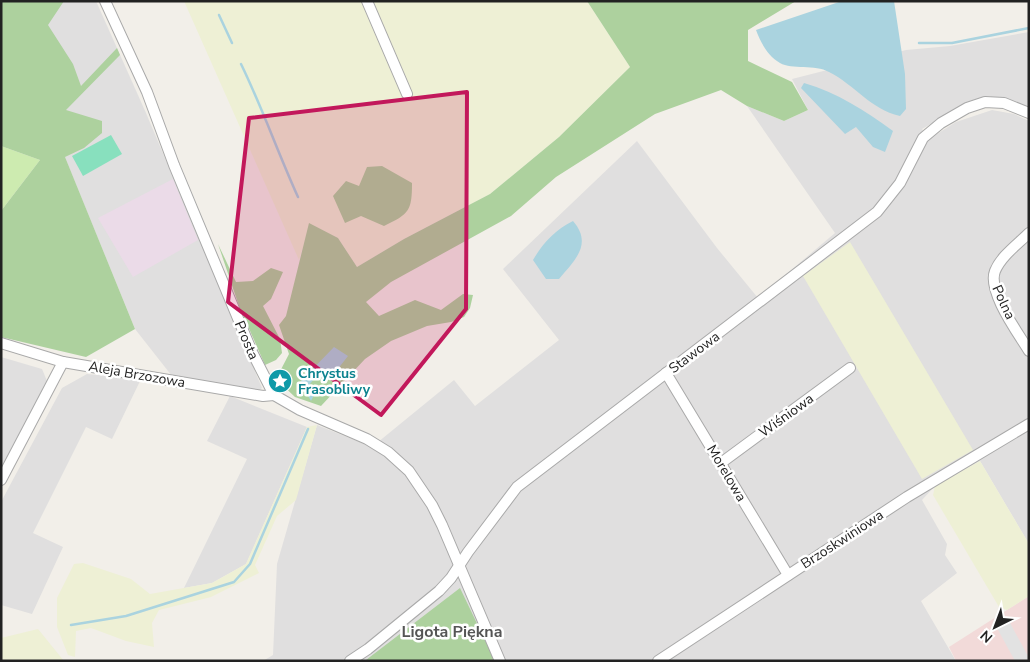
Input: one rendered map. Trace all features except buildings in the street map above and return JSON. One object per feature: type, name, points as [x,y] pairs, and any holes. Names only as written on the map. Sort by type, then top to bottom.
[{"type":"street","name":"Prosta","points":[[105,1],[147,92],[177,173],[252,352],[274,395]]},
{"type":"street","points":[[367,1],[408,94]]},
{"type":"street","name":"Stawowa","points":[[350,661],[368,649],[439,591],[460,565],[508,496],[517,487],[877,212],[900,183],[923,138],[941,123],[976,104],[1004,103],[1029,114]]},
{"type":"street","name":"Polna","points":[[1029,234],[998,266],[993,278],[996,293],[1029,351]]},
{"type":"street","name":"Aleja Brzozowa","points":[[1,343],[63,362],[263,396],[274,395]]},
{"type":"street","points":[[1,480],[63,362]]},
{"type":"street","name":"Wiśniowa","points":[[721,463],[850,368]]},
{"type":"street","name":"Morelowa","points":[[666,373],[788,574]]},
{"type":"street","points":[[274,395],[300,410],[367,439],[398,460],[409,471],[432,505],[460,565],[500,661]]},
{"type":"street","name":"Brzoskwiniowa","points":[[658,661],[942,474],[1029,424]]},
{"type":"highlighted area","points":[[467,92],[466,309],[381,415],[228,302],[249,118]]},
{"type":"shaded area","points":[[1,1],[96,1],[146,113],[262,388],[258,391],[172,376],[135,329]]},
{"type":"shaded area","points":[[1029,32],[1029,108],[988,96],[969,102],[922,129],[929,139],[956,122],[992,110],[1014,114],[1029,121],[1029,544],[980,461],[935,486],[922,500],[947,544],[945,555],[957,573],[921,601],[956,661],[263,661],[273,655],[277,564],[317,425],[372,447],[454,380],[475,406],[559,340],[503,269],[637,141],[717,248],[758,298],[835,233],[747,106],[784,121],[808,110],[792,79],[906,50],[950,46]]},
{"type":"shaded area","points":[[173,179],[198,240],[133,277],[98,218]]},
{"type":"shaded area","points":[[1,357],[42,369],[47,381],[1,469]]},
{"type":"shaded area","points":[[87,374],[141,379],[112,439],[86,427],[33,533],[63,547],[32,614],[1,605],[1,502],[62,388]]},
{"type":"shaded area","points":[[230,396],[307,427],[246,564],[212,583],[184,588],[247,459],[207,441]]},
{"type":"shaded area","points":[[1029,596],[1029,661],[956,661],[949,647]]},
{"type":"shaded area","points":[[1009,621],[1029,661],[1015,661],[997,628]]},
{"type":"green space","points":[[1,1],[64,1],[48,25],[73,64],[81,86],[117,48],[120,55],[66,110],[102,121],[102,133],[84,148],[65,157],[135,329],[86,357],[1,337],[1,211],[40,160],[1,146]]},
{"type":"green space","points":[[184,1],[587,1],[630,67],[559,137],[490,194],[404,239],[357,267],[338,238],[310,224],[299,260]]},
{"type":"green space","points":[[587,1],[796,1],[748,30],[748,61],[792,82],[808,110],[784,121],[747,106],[721,90],[655,114],[556,177],[511,216],[391,282],[366,302],[379,316],[415,300],[441,310],[463,294],[473,295],[470,308],[464,317],[451,322],[427,326],[391,341],[365,359],[321,406],[295,397],[276,379],[289,354],[279,325],[286,316],[309,223],[338,238],[357,267],[404,239],[490,194],[559,137],[630,67]]},
{"type":"green space","points":[[111,135],[122,154],[83,176],[72,156]]},
{"type":"green space","points":[[1,146],[40,160],[1,211]]},
{"type":"green space","points":[[382,166],[412,183],[410,206],[404,215],[384,226],[361,216],[345,223],[333,196],[346,181],[359,186],[367,167]]},
{"type":"green space","points":[[850,242],[973,450],[922,479],[803,276]]},
{"type":"green space","points":[[218,244],[236,282],[253,281],[271,268],[283,272],[271,299],[263,306],[280,339],[282,353],[276,360],[265,365],[239,306]]},
{"type":"green space","points":[[317,425],[296,500],[277,516],[255,565],[259,573],[211,597],[159,610],[152,623],[154,647],[126,641],[91,628],[76,631],[75,657],[68,655],[57,627],[57,598],[74,564],[83,563],[131,579],[150,594],[212,583],[246,564],[307,427]]},
{"type":"green space","points":[[980,461],[1029,544],[1029,596],[1007,610],[999,607],[933,495],[935,486]]},
{"type":"green space","points":[[460,588],[495,661],[364,661],[366,660]]},
{"type":"green space","points":[[38,629],[64,661],[1,661],[1,638]]},
{"type":"water","points":[[842,1],[894,1],[905,74],[906,109],[900,116],[880,108],[829,72],[817,68],[780,63],[771,56],[760,40],[756,30]]},
{"type":"water","points":[[804,83],[850,103],[893,131],[885,152],[873,147],[856,127],[845,134],[801,88]]},
{"type":"water","points":[[573,221],[582,237],[580,252],[559,279],[546,279],[533,260],[550,238],[561,228]]},
{"type":"water","points":[[334,347],[348,356],[330,379],[318,374],[310,384],[316,391],[311,401],[300,382]]},
{"type":"waterway","points":[[219,15],[232,43]]},
{"type":"waterway","points":[[919,43],[952,43],[1029,28]]},
{"type":"waterway","points":[[241,64],[298,197]]},
{"type":"waterway","points":[[71,625],[126,616],[234,582],[250,564],[308,429]]},
{"type":"place","name":"Chrystus Frasobliwy","points":[[280,381]]},
{"type":"district","name":"Ligota Piękna","points":[[452,631]]}]
